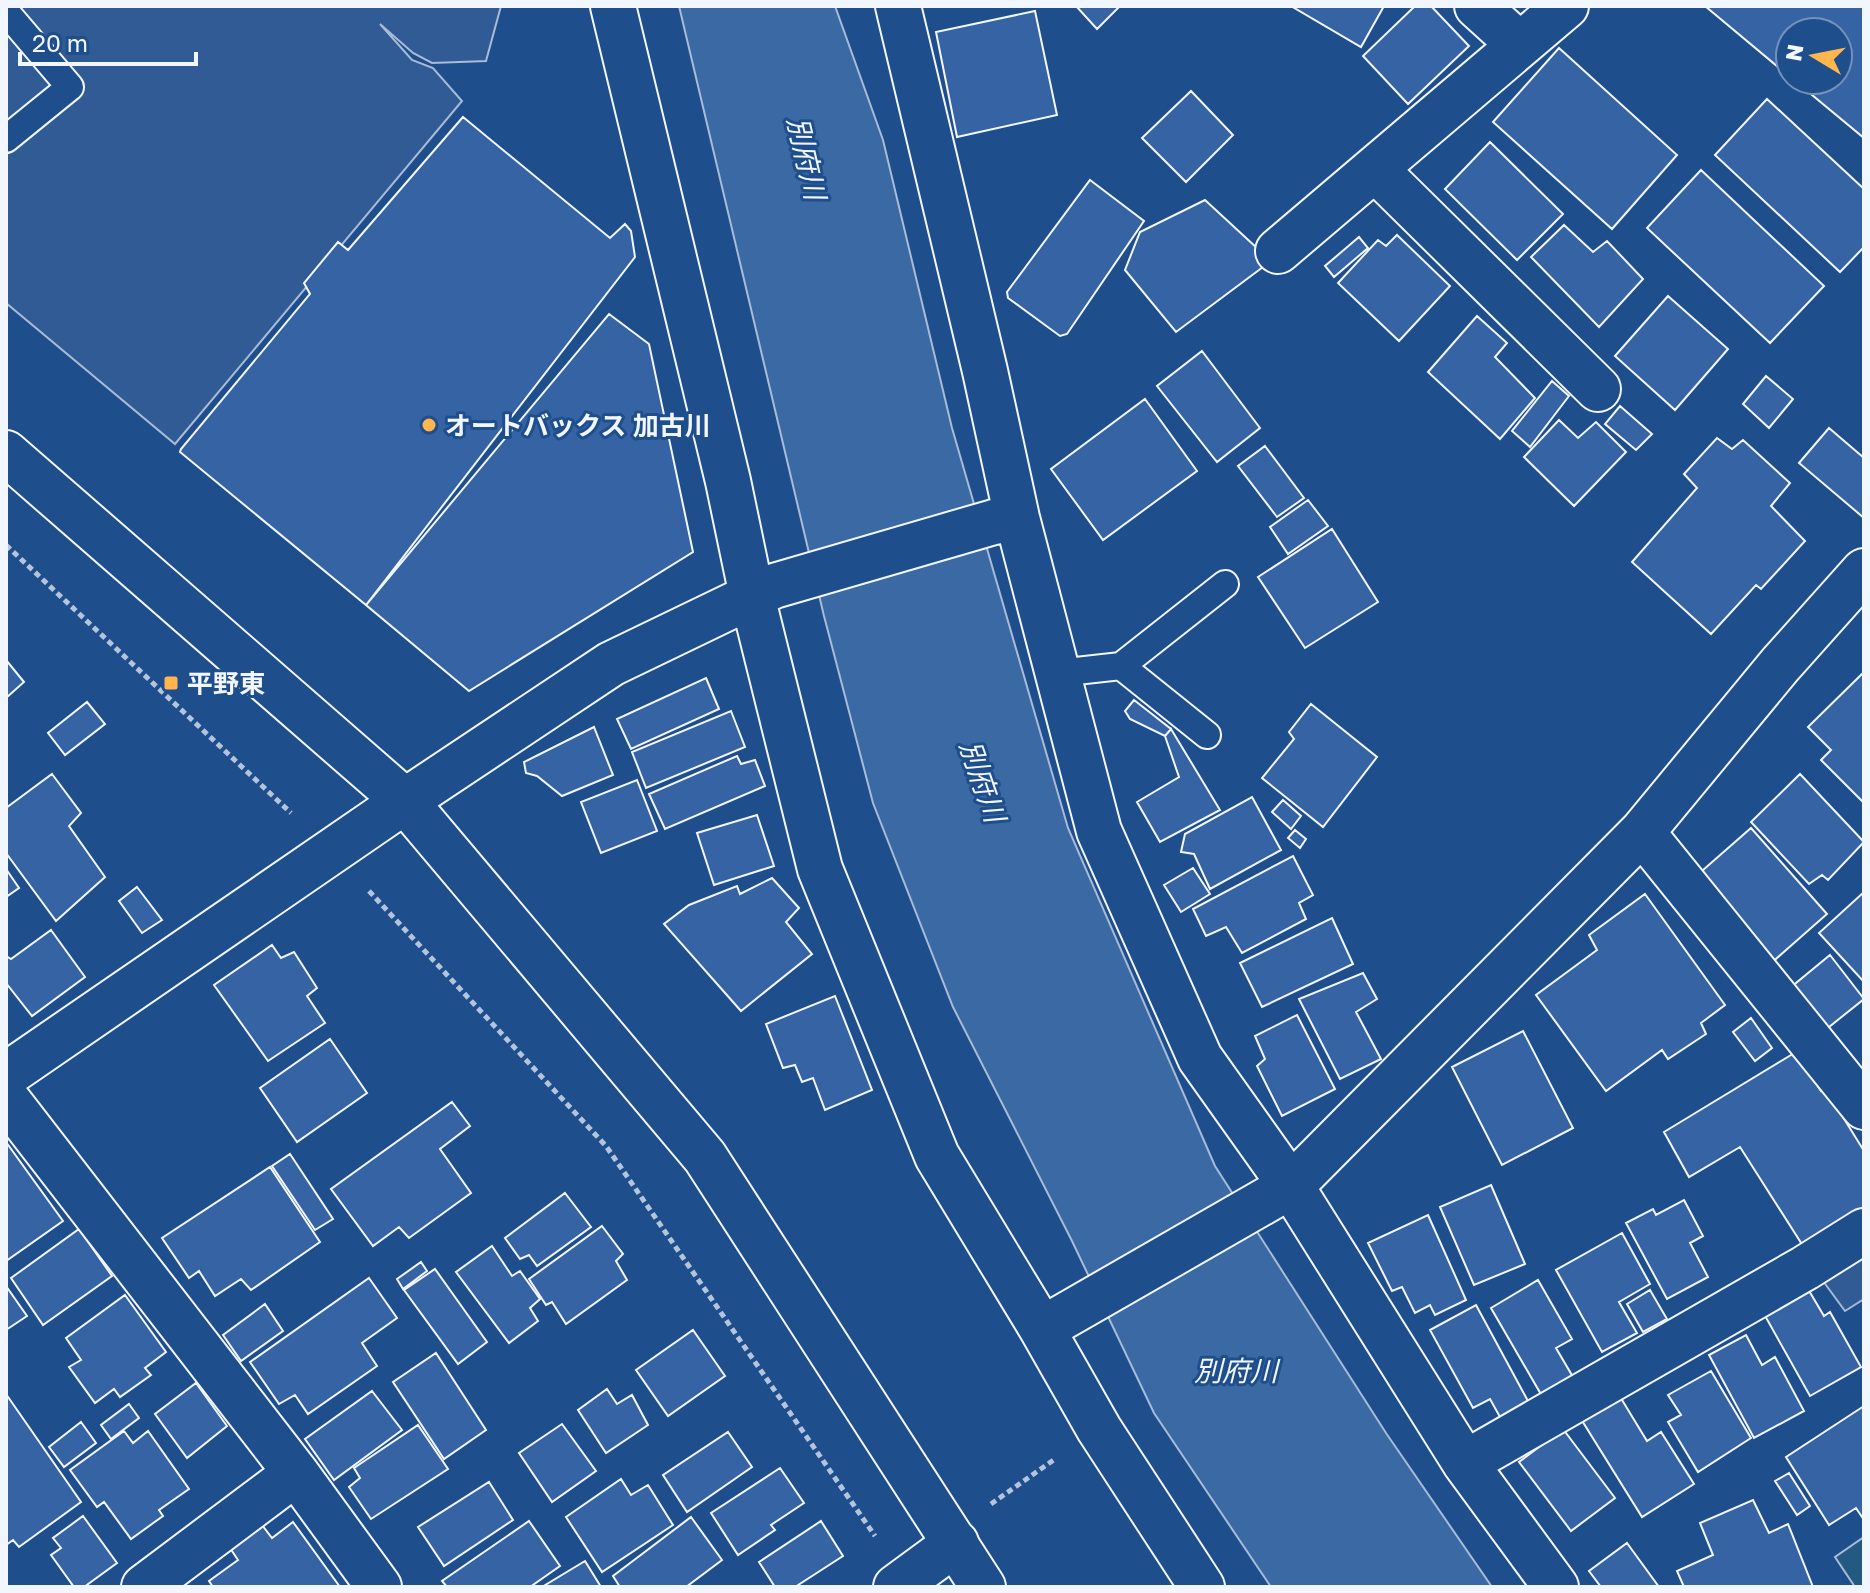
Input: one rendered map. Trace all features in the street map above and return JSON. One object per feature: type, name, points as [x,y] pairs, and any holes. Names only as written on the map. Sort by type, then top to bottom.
[{"type":"street","points":[[613,6],[728,481],[763,591],[820,869],[937,1156],[1099,1429],[1202,1587]]},
{"type":"street","points":[[898,6],[985,371],[1005,520],[1058,673],[1099,831],[1200,1058],[1291,1186],[1465,1463],[1556,1587]]},
{"type":"street","points":[[1477,6],[1520,45]]},
{"type":"street","points":[[1278,251],[1566,6]]},
{"type":"street","points":[[1375,169],[1598,389]]},
{"type":"street","points":[[6,453],[405,801],[705,1157],[983,1587]]},
{"type":"street","points":[[6,1075],[331,851],[611,664],[763,591],[1005,520]]},
{"type":"street","points":[[1042,1329],[1291,1186],[1642,832],[1780,665],[1864,571]]},
{"type":"street","points":[[1642,832],[1864,1107]]},
{"type":"street","points":[[6,1098],[296,1473],[379,1587]]},
{"type":"street","points":[[1465,1463],[1864,1231]]},
{"type":"street","points":[[144,1587],[296,1473]]},
{"type":"street","points":[[900,1583],[952,1538]]},
{"type":"lane","points":[[6,12],[70,87],[6,139]]},
{"type":"lane","points":[[1058,673],[1121,666],[1225,584]]},
{"type":"lane","points":[[1121,666],[1207,735]]},
{"type":"path","points":[[6,545],[331,851],[606,1146],[900,1583]]},
{"type":"path","points":[[952,1538],[1099,1429]]},
{"type":"shaded area","points":[[6,6],[501,6],[486,61],[432,63],[413,53],[380,24],[412,60],[433,68],[462,101],[175,444],[6,303]]},
{"type":"shaded area","points":[[1864,1244],[1864,1299],[1845,1311],[1823,1281]]},
{"type":"shaded area","points":[[1864,1537],[1864,1587],[1855,1587],[1835,1557]]},
{"type":"water","name":"別府川","points":[[679,6],[835,6],[883,140],[952,428],[1068,828],[1215,1166],[1386,1433],[1492,1587],[1271,1587],[1154,1413],[1072,1241],[953,1007],[873,803],[824,616]]},
{"type":"building","points":[[1076,6],[1120,6],[1097,29]]},
{"type":"building","points":[[1291,6],[1384,6],[1361,47]]},
{"type":"building","points":[[1415,6],[1431,6],[1469,46],[1408,104],[1363,56]]},
{"type":"building","points":[[1705,6],[1864,8],[1864,138],[1813,96],[1854,96],[1854,16],[1774,16],[1774,64]]},
{"type":"building","points":[[1035,11],[1057,115],[957,137],[936,32]]},
{"type":"building","points":[[1559,48],[1677,155],[1612,229],[1493,122]]},
{"type":"building","points":[[1191,91],[1233,135],[1186,182],[1142,138]]},
{"type":"building","points":[[1767,99],[1864,189],[1864,247],[1840,272],[1715,155]]},
{"type":"building","points":[[463,117],[610,238],[625,224],[631,231],[635,257],[366,605],[180,452],[310,294],[304,283],[338,242],[348,250]]},
{"type":"building","points":[[1490,142],[1563,214],[1517,260],[1445,189]]},
{"type":"building","points":[[1701,170],[1824,286],[1770,343],[1647,228]]},
{"type":"building","points":[[1090,180],[1144,221],[1067,334],[1060,336],[1008,298],[1007,292]]},
{"type":"building","points":[[1205,200],[1271,261],[1176,332],[1125,270],[1140,232]]},
{"type":"building","points":[[1564,225],[1593,252],[1607,241],[1643,279],[1599,327],[1531,257]]},
{"type":"building","points":[[1397,235],[1450,286],[1399,341],[1338,283],[1378,240],[1386,246]]},
{"type":"building","points":[[1359,237],[1368,248],[1334,277],[1325,266]]},
{"type":"building","points":[[1668,296],[1728,349],[1675,410],[1615,356]]},
{"type":"building","points":[[609,314],[649,344],[693,552],[469,691],[366,605]]},
{"type":"building","points":[[1477,316],[1507,343],[1495,357],[1535,398],[1500,439],[1428,372]]},
{"type":"building","points":[[1202,351],[1260,428],[1217,462],[1157,386]]},
{"type":"building","points":[[1766,376],[1793,399],[1769,428],[1743,404]]},
{"type":"building","points":[[1552,381],[1569,396],[1530,447],[1512,431]]},
{"type":"building","points":[[1145,399],[1197,471],[1103,540],[1051,469]]},
{"type":"building","points":[[1620,406],[1652,434],[1636,450],[1605,424]]},
{"type":"building","points":[[1559,420],[1578,438],[1596,422],[1626,452],[1574,506],[1524,457]]},
{"type":"building","points":[[1829,428],[1864,458],[1864,518],[1799,463]]},
{"type":"building","points":[[1717,438],[1732,449],[1743,440],[1790,483],[1771,506],[1805,541],[1761,589],[1756,585],[1711,634],[1632,562],[1697,488],[1684,474]]},
{"type":"building","points":[[1265,446],[1304,498],[1277,517],[1238,466]]},
{"type":"building","points":[[1308,500],[1328,526],[1288,554],[1270,527]]},
{"type":"building","points":[[1332,529],[1378,602],[1305,648],[1258,577]]},
{"type":"building","points":[[6,660],[24,682],[6,698]]},
{"type":"building","points":[[1864,672],[1864,803],[1821,760],[1831,750],[1808,727]]},
{"type":"building","points":[[706,678],[719,709],[631,749],[617,719]]},
{"type":"building","points":[[1134,700],[1171,729],[1165,736],[1130,719],[1125,711]]},
{"type":"building","points":[[87,702],[105,724],[65,755],[48,733]]},
{"type":"building","points":[[1311,704],[1377,757],[1323,827],[1262,778],[1294,739],[1289,732]]},
{"type":"building","points":[[731,711],[745,747],[646,788],[632,752]]},
{"type":"building","points":[[594,727],[613,775],[562,796],[537,776],[526,773],[524,762]]},
{"type":"building","points":[[1171,729],[1220,810],[1160,842],[1137,802],[1179,777],[1165,736]]},
{"type":"building","points":[[737,756],[741,764],[755,760],[765,786],[665,829],[649,794]]},
{"type":"building","points":[[52,774],[81,813],[69,826],[105,877],[56,921],[6,853],[6,808]]},
{"type":"building","points":[[1800,774],[1864,842],[1828,880],[1822,875],[1809,884],[1751,822]]},
{"type":"building","points":[[637,780],[657,831],[601,853],[581,802]]},
{"type":"building","points":[[1252,797],[1281,850],[1210,889],[1194,854],[1181,852],[1185,834]]},
{"type":"building","points":[[1283,800],[1301,816],[1291,829],[1272,812]]},
{"type":"building","points":[[757,815],[774,866],[714,885],[697,833]]},
{"type":"building","points":[[1751,828],[1827,914],[1769,965],[1695,877]]},
{"type":"building","points":[[1295,830],[1306,839],[1300,848],[1288,838]]},
{"type":"building","points":[[1293,856],[1313,895],[1299,903],[1306,919],[1242,953],[1226,927],[1206,936],[1193,909]]},
{"type":"building","points":[[1193,868],[1210,894],[1181,912],[1164,885]]},
{"type":"building","points":[[6,869],[19,888],[6,897]]},
{"type":"building","points":[[772,878],[799,908],[786,922],[812,954],[741,1011],[664,924],[689,905],[737,886],[740,894]]},
{"type":"building","points":[[137,887],[162,920],[142,933],[119,901]]},
{"type":"building","points":[[1864,892],[1864,982],[1819,933]]},
{"type":"building","points":[[1645,894],[1725,1005],[1701,1023],[1706,1034],[1668,1059],[1662,1050],[1606,1091],[1536,995],[1597,950],[1589,935]]},
{"type":"building","points":[[1332,918],[1353,964],[1262,1007],[1240,963]]},
{"type":"building","points":[[51,930],[85,977],[32,1016],[6,983],[6,956],[11,959]]},
{"type":"building","points":[[272,945],[281,958],[294,952],[317,988],[307,996],[325,1023],[268,1061],[214,985]]},
{"type":"building","points":[[1830,955],[1864,999],[1824,1031],[1790,988]]},
{"type":"building","points":[[1363,973],[1377,999],[1356,1012],[1381,1059],[1340,1079],[1299,999]]},
{"type":"building","points":[[835,996],[872,1090],[825,1110],[813,1078],[802,1082],[795,1065],[783,1068],[766,1024]]},
{"type":"building","points":[[1297,1015],[1335,1089],[1282,1116],[1257,1066],[1265,1059],[1255,1036]]},
{"type":"building","points":[[1751,1018],[1772,1048],[1755,1061],[1733,1032]]},
{"type":"building","points":[[1523,1031],[1573,1128],[1502,1165],[1452,1067]]},
{"type":"building","points":[[330,1039],[367,1093],[297,1142],[260,1088]]},
{"type":"building","points":[[1796,1052],[1821,1091],[1825,1088],[1864,1151],[1864,1210],[1805,1249],[1740,1147],[1689,1177],[1664,1132]]},
{"type":"building","points":[[452,1102],[470,1126],[440,1149],[471,1193],[409,1238],[399,1227],[373,1246],[331,1189]]},
{"type":"building","points":[[6,1142],[63,1221],[6,1261]]},
{"type":"building","points":[[290,1154],[333,1219],[315,1230],[272,1166]]},
{"type":"building","points":[[270,1167],[320,1242],[251,1290],[241,1279],[215,1296],[199,1271],[189,1278],[162,1238]]},
{"type":"building","points":[[1491,1185],[1525,1264],[1474,1285],[1440,1207]]},
{"type":"building","points":[[565,1193],[591,1227],[537,1266],[529,1255],[520,1259],[505,1238]]},
{"type":"building","points":[[1684,1200],[1703,1236],[1690,1243],[1708,1277],[1667,1299],[1626,1223],[1653,1209],[1656,1215]]},
{"type":"building","points":[[1428,1215],[1466,1300],[1435,1315],[1430,1305],[1415,1313],[1402,1287],[1392,1291],[1368,1243]]},
{"type":"building","points":[[602,1226],[623,1254],[616,1261],[627,1280],[566,1324],[552,1302],[546,1305],[529,1279]]},
{"type":"building","points":[[79,1229],[112,1276],[43,1325],[11,1278]]},
{"type":"building","points":[[1622,1233],[1650,1284],[1619,1302],[1637,1333],[1602,1352],[1556,1270]]},
{"type":"building","points":[[492,1246],[512,1276],[520,1271],[540,1299],[530,1308],[538,1321],[509,1343],[456,1272]]},
{"type":"building","points":[[421,1262],[427,1271],[403,1289],[397,1279]]},
{"type":"building","points":[[435,1269],[487,1342],[458,1364],[404,1290]]},
{"type":"building","points":[[369,1278],[397,1318],[362,1343],[377,1366],[308,1414],[295,1395],[279,1404],[250,1362]]},
{"type":"building","points":[[1538,1280],[1572,1339],[1556,1348],[1573,1377],[1542,1396],[1491,1308]]},
{"type":"building","points":[[6,1286],[27,1316],[6,1330]]},
{"type":"building","points":[[1808,1289],[1824,1316],[1830,1312],[1861,1367],[1810,1396],[1764,1314]]},
{"type":"building","points":[[1650,1290],[1667,1319],[1643,1332],[1627,1304]]},
{"type":"building","points":[[125,1295],[166,1352],[145,1368],[151,1375],[120,1397],[114,1389],[95,1403],[69,1367],[81,1360],[66,1338]]},
{"type":"building","points":[[265,1304],[283,1331],[241,1361],[223,1335]]},
{"type":"building","points":[[1476,1305],[1528,1401],[1500,1417],[1490,1399],[1473,1408],[1430,1330]]},
{"type":"building","points":[[693,1330],[725,1376],[668,1416],[636,1370]]},
{"type":"building","points":[[1746,1335],[1762,1365],[1775,1357],[1804,1411],[1754,1438],[1709,1355]]},
{"type":"building","points":[[436,1353],[486,1430],[444,1459],[393,1382]]},
{"type":"building","points":[[1711,1371],[1751,1438],[1698,1472],[1668,1422],[1681,1415],[1668,1395]]},
{"type":"building","points":[[196,1383],[227,1426],[187,1458],[155,1414]]},
{"type":"building","points":[[607,1389],[617,1404],[632,1395],[648,1425],[606,1453],[578,1410]]},
{"type":"building","points":[[372,1391],[402,1430],[334,1480],[305,1439]]},
{"type":"building","points":[[6,1394],[81,1502],[19,1547],[13,1540],[6,1545]]},
{"type":"building","points":[[1619,1395],[1647,1441],[1661,1432],[1694,1484],[1642,1517],[1581,1419]]},
{"type":"building","points":[[129,1404],[139,1418],[111,1439],[101,1425]]},
{"type":"building","points":[[1864,1406],[1864,1520],[1856,1508],[1829,1525],[1786,1457]]},
{"type":"building","points":[[81,1422],[96,1443],[64,1467],[49,1447]]},
{"type":"building","points":[[562,1424],[596,1471],[552,1502],[519,1453]]},
{"type":"building","points":[[418,1425],[448,1469],[371,1519],[349,1487],[360,1478],[354,1468]]},
{"type":"building","points":[[1563,1429],[1615,1498],[1571,1531],[1519,1462]]},
{"type":"building","points":[[124,1431],[133,1443],[148,1431],[189,1489],[159,1510],[163,1516],[131,1539],[104,1502],[97,1507],[70,1470]]},
{"type":"building","points":[[728,1432],[752,1467],[687,1512],[663,1475]]},
{"type":"building","points":[[780,1468],[804,1503],[771,1525],[775,1530],[738,1555],[711,1513]]},
{"type":"building","points":[[1789,1473],[1810,1506],[1797,1515],[1775,1481]]},
{"type":"building","points":[[621,1479],[631,1495],[648,1485],[673,1525],[602,1572],[566,1517]]},
{"type":"building","points":[[489,1482],[513,1520],[444,1566],[418,1527]]},
{"type":"building","points":[[1753,1500],[1769,1533],[1788,1524],[1813,1587],[1684,1587],[1677,1571],[1713,1555],[1700,1523]]},
{"type":"building","points":[[83,1516],[117,1563],[84,1587],[74,1587],[51,1555],[61,1548],[53,1538]]},
{"type":"building","points":[[691,1517],[722,1560],[686,1587],[620,1587],[613,1576]]},
{"type":"building","points":[[529,1521],[560,1566],[530,1587],[447,1587],[442,1581]]},
{"type":"building","points":[[821,1521],[843,1556],[795,1587],[775,1587],[759,1562]]},
{"type":"building","points":[[293,1522],[340,1587],[213,1587],[209,1581],[238,1560],[230,1548],[262,1525],[272,1538]]},
{"type":"building","points":[[1627,1543],[1659,1587],[1601,1587],[1589,1571]]},
{"type":"building","points":[[585,1561],[601,1587],[542,1587]]},
{"type":"place","name":"オートバックス 加古川","points":[[429,425]]},
{"type":"place","name":"平野東","points":[[171,683]]}]
